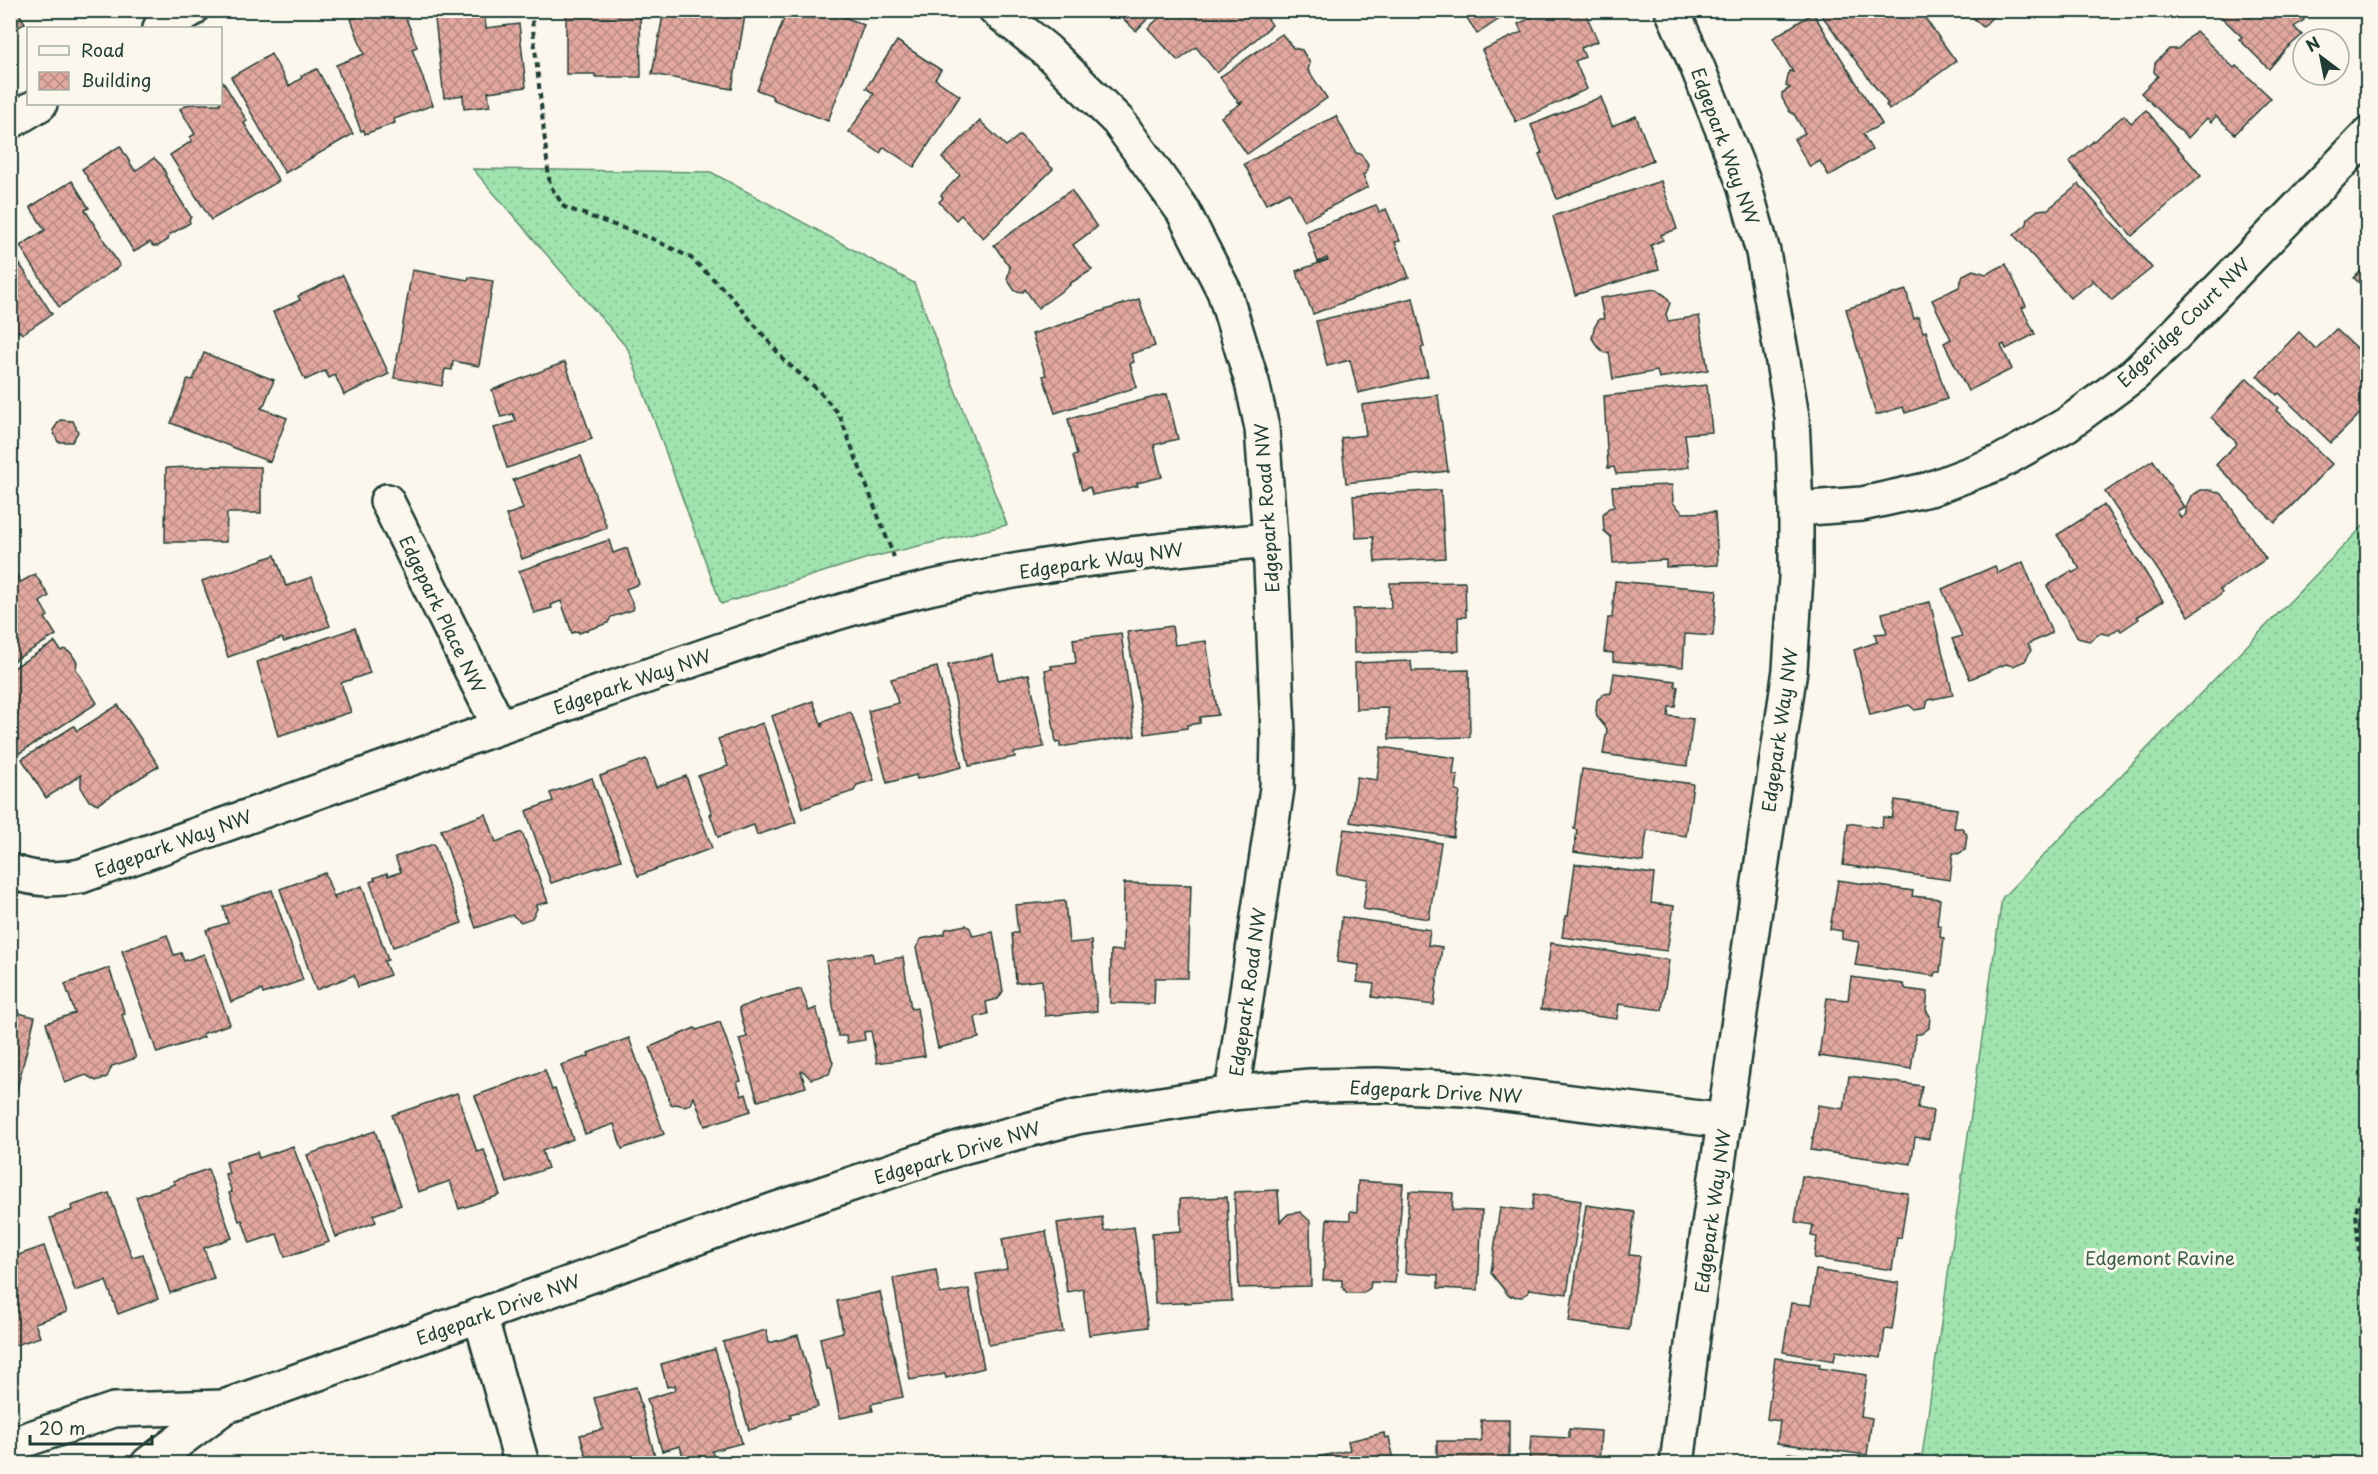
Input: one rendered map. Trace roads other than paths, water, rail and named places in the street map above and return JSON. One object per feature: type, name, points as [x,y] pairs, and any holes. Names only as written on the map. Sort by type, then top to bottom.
[{"type":"street","points":[[162,27],[191,10]]},
{"type":"street","name":"Edgepark Road NW","points":[[996,10],[1046,50],[1118,121],[1183,211],[1224,291],[1252,382],[1262,428],[1270,540],[1278,692],[1277,788],[1232,1093]]},
{"type":"street","name":"Edgepark Way NW","points":[[1672,10],[1743,181],[1763,252],[1792,417],[1796,509],[1796,577],[1790,670],[1695,1321],[1677,1464]]},
{"type":"street","points":[[10,122],[38,105]]},
{"type":"street","name":"Edgeridge Court NW","points":[[1796,509],[1862,504],[1930,489],[1998,463],[2066,425],[2135,374],[2367,135]]},
{"type":"street","name":"Edgepark Place NW","points":[[387,501],[499,726]]},
{"type":"street","name":"Edgepark Way NW","points":[[10,871],[28,878],[81,876],[499,726],[809,620],[903,594],[1048,565],[1150,550],[1270,540]]},
{"type":"street","name":"Edgepark Drive NW","points":[[148,1464],[224,1407],[774,1210],[962,1147],[1077,1117],[1232,1093],[1310,1086],[1378,1085],[1464,1089],[1725,1121]]},
{"type":"street","points":[[480,1315],[522,1464]]},
{"type":"street","name":"Edgepark Drive NW","points":[[10,1445],[114,1410],[224,1407]]},
{"type":"park label","name":"Edgemont Ravine","points":[[2160,1257]]}]
